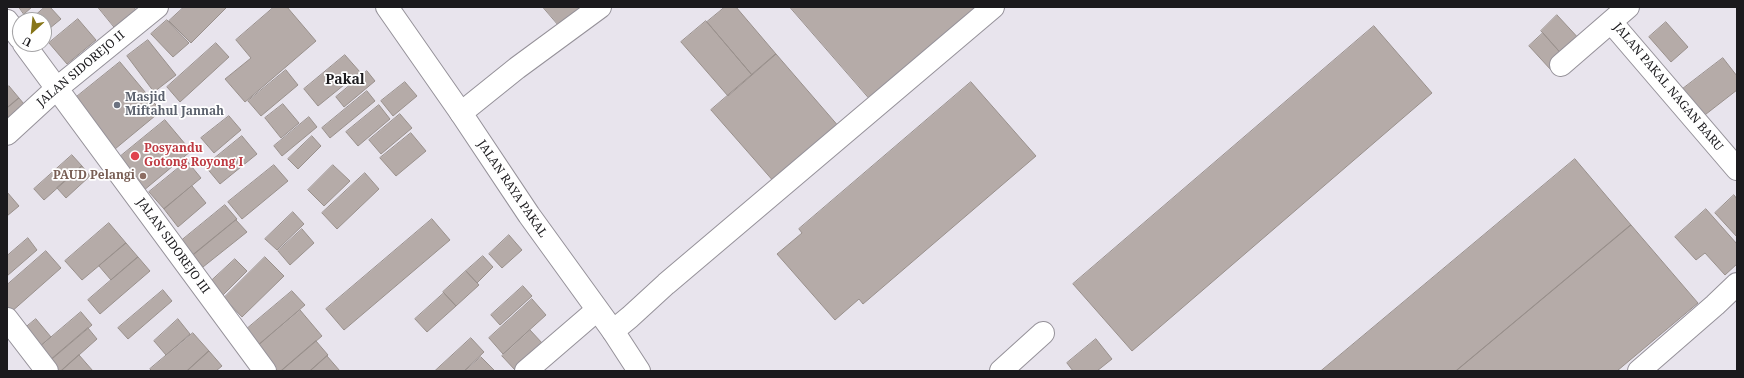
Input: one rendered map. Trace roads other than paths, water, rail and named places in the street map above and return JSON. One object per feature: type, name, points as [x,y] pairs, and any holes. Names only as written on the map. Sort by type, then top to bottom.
[{"type":"street","name":"JALAN SIDOREJO II","points":[[7,134],[56,89],[157,7]]},
{"type":"street","name":"JALAN RAYA PAKAL","points":[[387,7],[529,215],[613,331],[639,371]]},
{"type":"street","points":[[460,113],[600,7]]},
{"type":"street","points":[[613,331],[666,284],[993,7]]},
{"type":"street","name":"JALAN PAKAL NAGAN BARU","points":[[1628,7],[1611,22],[1737,169]]},
{"type":"street","points":[[1561,65],[1611,22]]},
{"type":"street","name":"JALAN SIDOREJO III","points":[[30,52],[265,371]]},
{"type":"street","points":[[1639,371],[1737,284]]},
{"type":"street","points":[[526,371],[598,310]]},
{"type":"street","points":[[7,319],[47,371]]},
{"type":"street","points":[[1001,371],[1043,333]]},
{"type":"place","name":"Masjid Miftahul Jannah","points":[[117,105]]},
{"type":"place","name":"Posyandu Gotong Royong I","points":[[135,156]]},
{"type":"place","name":"PAUD Pelangi","points":[[143,176]]},
{"type":"district","name":"Pakal","points":[[345,80]]}]
